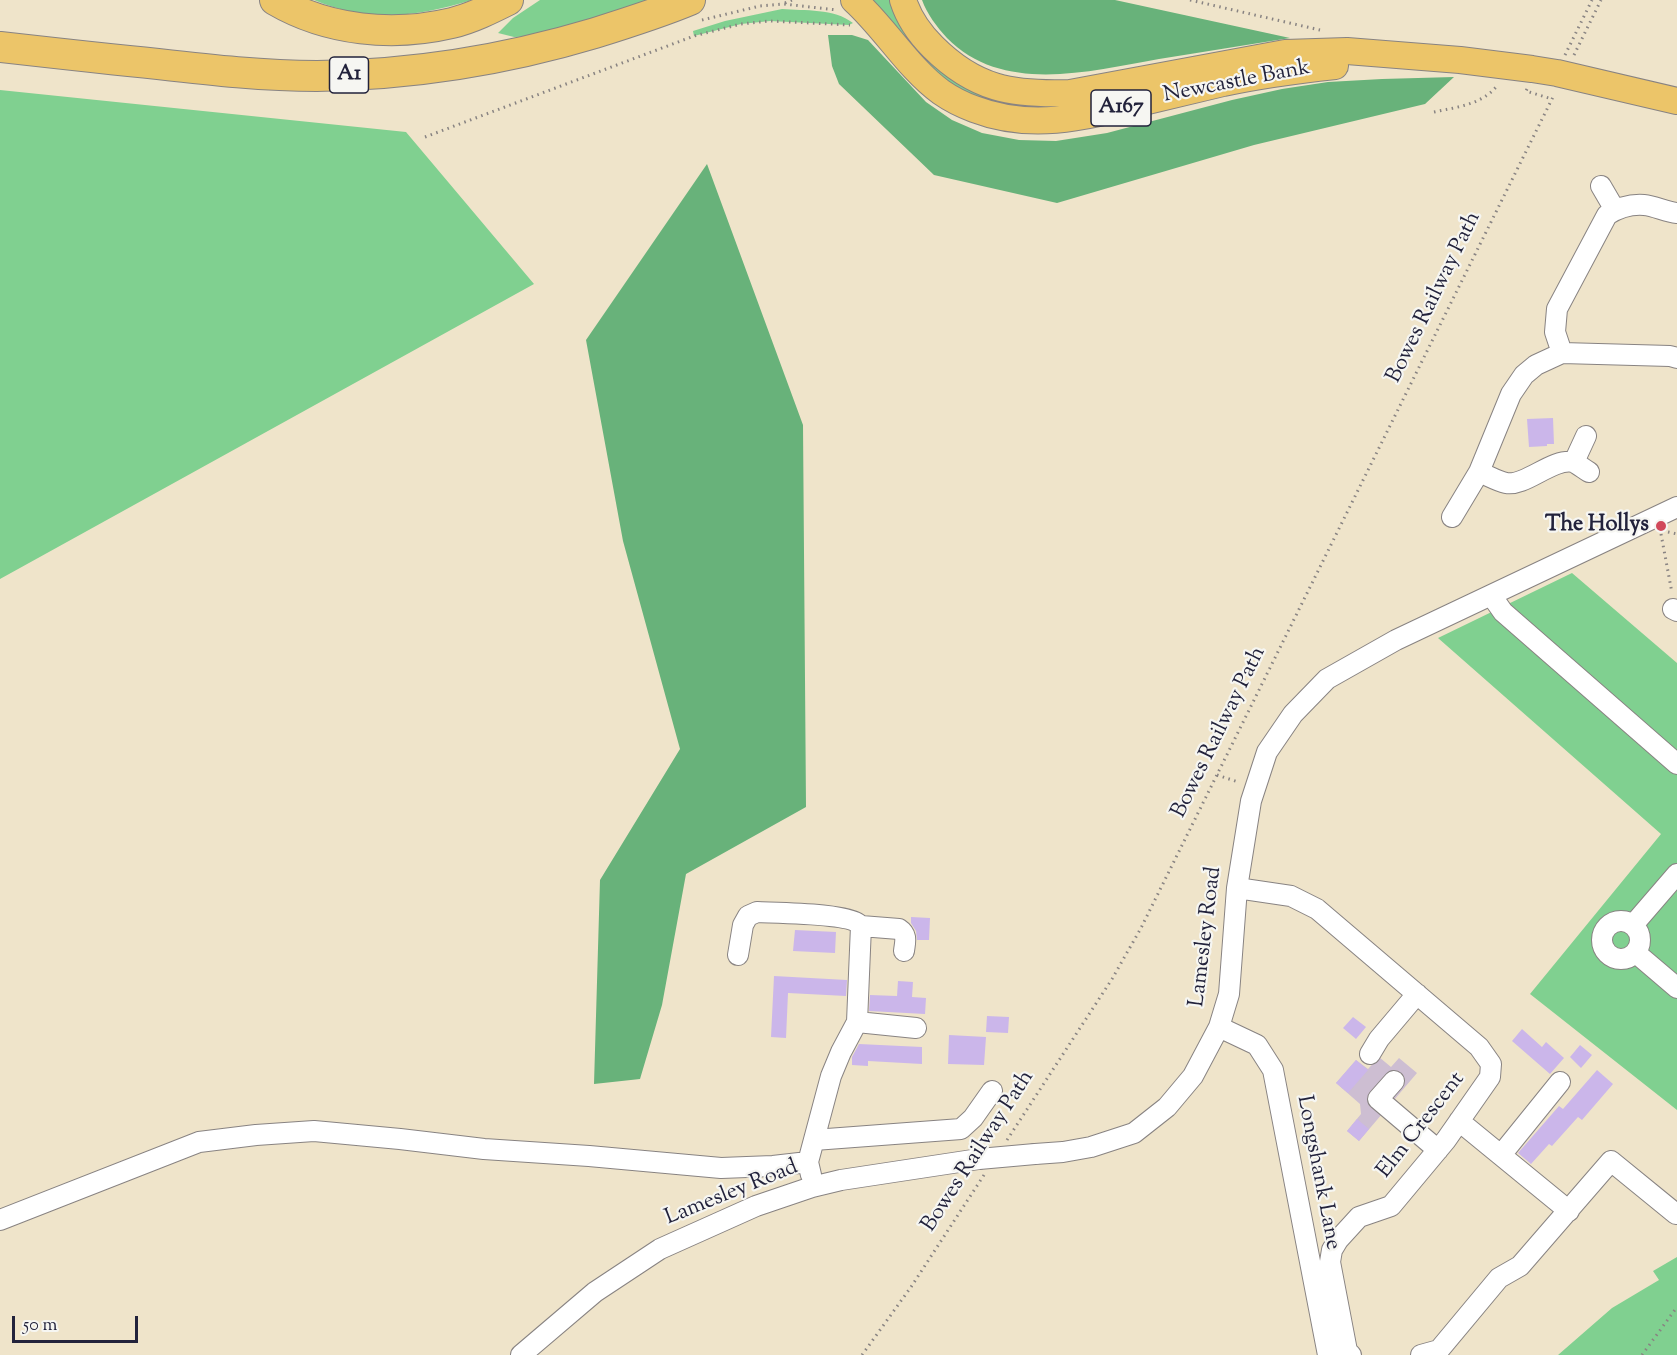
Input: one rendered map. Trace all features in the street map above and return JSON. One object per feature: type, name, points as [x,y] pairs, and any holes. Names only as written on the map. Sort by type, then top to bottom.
[{"type":"highway","name":"A1","points":[[275,0],[310,16],[338,24],[367,29],[396,30],[425,28],[453,22],[481,13],[508,0]]},
{"type":"highway","name":"A1","points":[[0,47],[260,74],[317,76],[375,74],[499,57],[549,46],[630,23],[694,11]]},
{"type":"main road","name":"Newcastle Bank","points":[[854,0],[925,78],[942,93],[985,113],[1028,121],[1048,122],[1075,118],[1265,75],[1416,56]]},
{"type":"main road","name":"Newcastle Bank","points":[[903,0],[909,17],[920,33],[957,68],[976,80],[1017,92],[1070,93],[1285,53],[1347,51],[1505,65],[1557,73],[1677,101]]},
{"type":"street","points":[[1601,186],[1615,210]]},
{"type":"street","points":[[1562,353],[1555,333],[1557,309],[1607,215],[1625,207],[1644,205],[1676,213]]},
{"type":"street","points":[[1452,517],[1479,472],[1511,394],[1524,375],[1536,365],[1562,353],[1677,358]]},
{"type":"street","points":[[1479,472],[1507,483],[1516,482],[1557,464],[1581,467],[1586,436]]},
{"type":"street","name":"Lamesley Road","points":[[521,1355],[595,1292],[660,1249],[756,1206],[841,1180],[1063,1152],[1091,1147],[1134,1133],[1167,1107],[1193,1076],[1219,1027],[1229,994],[1237,888],[1251,801],[1267,752],[1293,714],[1327,679],[1396,640],[1677,507]]},
{"type":"street","points":[[1491,595],[1503,612],[1677,764]]},
{"type":"street","points":[[1633,925],[1677,874]]},
{"type":"street","name":"Elm Crescent","points":[[1237,888],[1291,896],[1317,909],[1479,1047],[1491,1064],[1490,1077],[1438,1150],[1391,1206],[1359,1217],[1332,1250],[1330,1262],[1347,1352],[1351,1355]]},
{"type":"street","points":[[738,955],[743,925],[748,916],[758,912],[838,917],[858,922],[861,926],[899,929],[904,933],[906,939],[904,951]]},
{"type":"street","points":[[1625,921],[1633,925],[1640,939],[1636,953],[1623,960],[1609,956],[1602,945],[1603,932],[1613,922],[1625,921]]},
{"type":"street","points":[[812,1187],[808,1162],[833,1070],[857,1022],[861,926]]},
{"type":"street","points":[[1636,953],[1677,988]]},
{"type":"street","points":[[1370,1054],[1417,994]]},
{"type":"street","points":[[857,1022],[916,1028]]},
{"type":"street","name":"Longshank Lane","points":[[1219,1027],[1257,1045],[1273,1070],[1328,1355]]},
{"type":"street","points":[[1394,1081],[1378,1099],[1438,1150]]},
{"type":"street","points":[[1501,1155],[1560,1082]]},
{"type":"street","points":[[814,1140],[961,1130],[973,1118],[992,1090]]},
{"type":"street","points":[[1459,1121],[1569,1211]]},
{"type":"street","points":[[0,1220],[199,1142],[268,1134],[314,1131],[484,1149],[721,1168],[808,1162]]},
{"type":"street","points":[[1421,1355],[1439,1350],[1499,1278],[1520,1266],[1611,1161],[1676,1214]]},
{"type":"path","points":[[784,4],[792,0]]},
{"type":"path","points":[[1190,0],[1330,33]]},
{"type":"path","points":[[1561,62],[1592,0]]},
{"type":"path","points":[[1574,55],[1601,0]]},
{"type":"path","points":[[694,11],[784,4],[842,11],[876,22]]},
{"type":"path","points":[[425,137],[694,36],[741,24],[770,21],[849,25],[876,22]]},
{"type":"path","points":[[1434,112],[1478,101],[1489,95],[1497,87],[1505,65]]},
{"type":"path","name":"Bowes Railway Path","points":[[1002,1148],[1118,969],[1141,928],[1554,95]]},
{"type":"path","points":[[1658,516],[1675,610]]},
{"type":"path","points":[[1217,775],[1234,782],[1257,783]]},
{"type":"path","name":"Bowes Railway Path","points":[[862,1355],[911,1287],[984,1163]]},
{"type":"path","points":[[1642,1355],[1677,1307]]},
{"type":"shaded area","points":[[1379,1057],[1391,1067],[1399,1058],[1417,1073],[1359,1141],[1347,1131],[1361,1114],[1360,1104],[1336,1083],[1356,1060],[1368,1069]]},
{"type":"green space","points":[[314,0],[472,0],[412,14],[373,15],[334,7]]},
{"type":"green space","points":[[540,0],[658,0],[540,36],[514,37],[498,33],[513,18]]},
{"type":"green space","points":[[866,0],[893,0],[920,50],[1077,104],[1066,110],[993,107],[948,87]]},
{"type":"green space","points":[[922,0],[1115,0],[1290,38],[1076,73],[1020,73],[994,67],[969,56],[943,34],[929,15]]},
{"type":"green space","points":[[782,9],[828,13],[853,23],[849,25],[770,21],[741,24],[694,36],[693,31],[725,21]]},
{"type":"green space","points":[[828,35],[852,35],[868,40],[926,102],[952,120],[982,133],[1019,140],[1056,141],[1107,133],[1232,100],[1328,82],[1454,77],[1425,104],[1254,145],[1057,203],[934,175],[839,84],[832,66]]},
{"type":"green space","points":[[0,90],[406,132],[534,284],[0,579]]},
{"type":"green space","points":[[707,164],[803,425],[806,807],[686,874],[662,1005],[640,1079],[594,1084],[600,880],[680,749],[623,541],[586,340]]},
{"type":"green space","points":[[1572,573],[1677,663],[1677,1110],[1530,994],[1661,834],[1438,638]]},
{"type":"green space","points":[[1677,1257],[1677,1355],[1558,1355],[1612,1308],[1659,1280],[1653,1271]]},
{"type":"building","points":[[1553,418],[1554,444],[1529,447],[1527,419]]},
{"type":"building","points":[[911,917],[930,918],[929,940],[917,940]]},
{"type":"building","points":[[795,930],[836,932],[835,953],[793,951]]},
{"type":"building","points":[[774,976],[847,980],[846,996],[788,993],[786,1038],[771,1037]]},
{"type":"building","points":[[898,981],[913,982],[912,997],[926,998],[925,1014],[869,1011],[870,995],[897,996]]},
{"type":"building","points":[[987,1016],[1009,1017],[1008,1033],[986,1032]]},
{"type":"building","points":[[1353,1017],[1366,1027],[1356,1039],[1343,1028]]},
{"type":"building","points":[[1522,1029],[1542,1047],[1546,1042],[1564,1058],[1550,1074],[1512,1041]]},
{"type":"building","points":[[949,1035],[986,1037],[984,1065],[948,1064]]},
{"type":"building","points":[[859,1044],[922,1047],[922,1064],[868,1061],[868,1066],[852,1065],[852,1057]]},
{"type":"building","points":[[1580,1045],[1592,1055],[1581,1068],[1570,1057]]},
{"type":"building","points":[[1356,1060],[1368,1070],[1348,1093],[1336,1083]]},
{"type":"building","points":[[1597,1070],[1613,1084],[1582,1120],[1578,1117],[1552,1146],[1549,1144],[1531,1164],[1518,1153],[1559,1106],[1563,1109]]},
{"type":"building","points":[[1357,1119],[1369,1129],[1359,1141],[1347,1131]]},
{"type":"place","name":"The Hollys","points":[[1661,526]]}]
